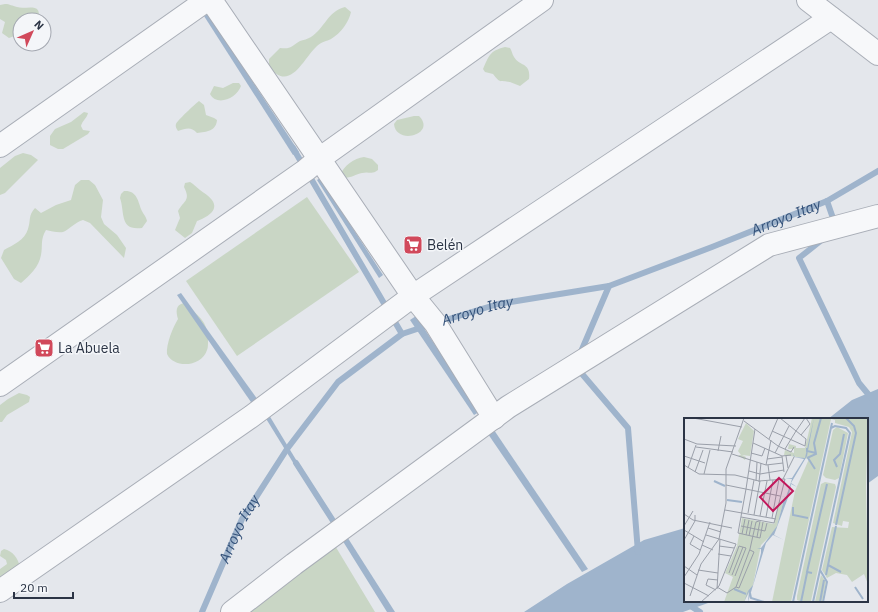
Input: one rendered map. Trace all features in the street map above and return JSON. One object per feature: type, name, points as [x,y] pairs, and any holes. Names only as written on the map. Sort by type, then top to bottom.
[{"type":"street","points":[[0,146],[207,0]]},
{"type":"street","points":[[211,0],[413,296],[435,323],[494,418]]},
{"type":"street","points":[[0,385],[306,170],[319,159],[542,0]]},
{"type":"street","points":[[808,0],[878,54]]},
{"type":"street","points":[[0,591],[252,416],[413,296],[831,18]]},
{"type":"street","points":[[232,612],[348,523],[508,408],[568,369],[769,245],[878,216]]},
{"type":"green space","points":[[8,4],[21,8],[36,8],[38,12],[12,12],[12,37],[9,38],[2,33],[5,22],[0,19],[0,5]]},
{"type":"green space","points":[[345,7],[351,12],[344,27],[335,37],[317,46],[296,71],[283,77],[269,67],[269,59],[280,48],[289,48],[300,41],[311,37],[320,29],[330,16],[339,9]]},
{"type":"green space","points":[[505,47],[510,48],[516,60],[527,67],[529,79],[520,86],[499,80],[493,74],[485,72],[483,69],[493,52]]},
{"type":"green space","points":[[233,83],[239,83],[241,86],[235,94],[227,99],[217,100],[210,94],[214,86],[223,88]]},
{"type":"green space","points":[[199,101],[204,105],[206,115],[217,120],[215,127],[201,133],[197,133],[190,129],[178,131],[176,126],[177,122]]},
{"type":"green space","points":[[84,112],[88,113],[81,126],[83,130],[90,131],[88,134],[63,149],[58,149],[50,145],[50,136],[55,129],[71,122]]},
{"type":"green space","points":[[419,116],[423,122],[423,128],[420,132],[408,136],[401,135],[396,131],[394,124],[397,120]]},
{"type":"green space","points":[[23,153],[31,155],[38,160],[5,193],[0,195],[0,168],[15,156]]},
{"type":"green space","points":[[364,157],[372,159],[378,165],[378,170],[347,178],[340,175],[350,163]]},
{"type":"green space","points":[[81,180],[89,180],[95,185],[103,200],[101,217],[104,224],[117,235],[126,248],[124,258],[90,223],[83,220],[77,222],[68,230],[63,232],[46,230],[42,240],[40,259],[36,267],[21,283],[14,279],[1,258],[4,250],[18,242],[24,236],[28,229],[30,216],[35,208],[41,213],[56,205],[71,200],[75,185]]},
{"type":"green space","points":[[190,182],[212,200],[214,208],[210,214],[197,221],[192,233],[185,238],[175,230],[180,218],[178,211],[187,198],[184,187],[185,183]]},
{"type":"green space","points":[[124,191],[131,192],[136,196],[147,221],[142,228],[130,227],[126,224],[120,198]]},
{"type":"green space","points":[[307,197],[359,272],[237,356],[186,281]]},
{"type":"green space","points":[[184,303],[204,323],[207,329],[208,339],[208,348],[204,356],[194,363],[188,364],[176,362],[167,354],[170,336],[178,319],[177,309],[179,305]]},
{"type":"green space","points":[[19,393],[30,397],[29,402],[7,415],[2,422],[0,422],[0,405]]},
{"type":"green space","points":[[334,544],[375,612],[236,612]]},
{"type":"green space","points":[[4,549],[15,555],[20,567],[0,583],[0,569],[7,564],[6,560],[0,556],[1,551]]},
{"type":"water","points":[[208,14],[299,152],[293,155],[204,16]]},
{"type":"water","points":[[320,178],[383,275],[379,278],[317,180]]},
{"type":"water","points":[[181,293],[258,400],[253,405],[177,295]]},
{"type":"water","points":[[416,316],[479,412],[474,415],[410,320]]},
{"type":"water","points":[[878,389],[878,476],[868,483],[868,418],[829,418],[852,400]]},
{"type":"water","points":[[269,415],[301,468],[297,469],[265,417]]},
{"type":"water","points":[[494,430],[588,569],[582,572],[488,434]]},
{"type":"water","points":[[684,528],[684,602],[710,602],[683,612],[524,612],[567,584],[644,540]]},
{"type":"water","points":[[344,532],[395,612],[387,612],[339,535]]},
{"type":"waterway","points":[[293,148],[402,334]]},
{"type":"waterway","name":"Arroyo Itay","points":[[439,322],[498,304],[609,286],[827,201],[878,171]]},
{"type":"waterway","points":[[827,201],[835,224]]},
{"type":"waterway","points":[[823,239],[799,258],[859,383],[878,406]]},
{"type":"waterway","points":[[580,354],[609,286]]},
{"type":"waterway","name":"Arroyo Itay","points":[[202,612],[242,519],[287,449],[338,382],[402,334],[423,327]]},
{"type":"waterway","points":[[577,368],[628,428],[638,552]]},
{"type":"waterway","points":[[296,463],[337,527]]},
{"type":"waterway","points":[[689,605],[700,612]]},
{"type":"place","name":"Belén","points":[[413,245]]},
{"type":"place","name":"La Abuela","points":[[44,348]]}]
